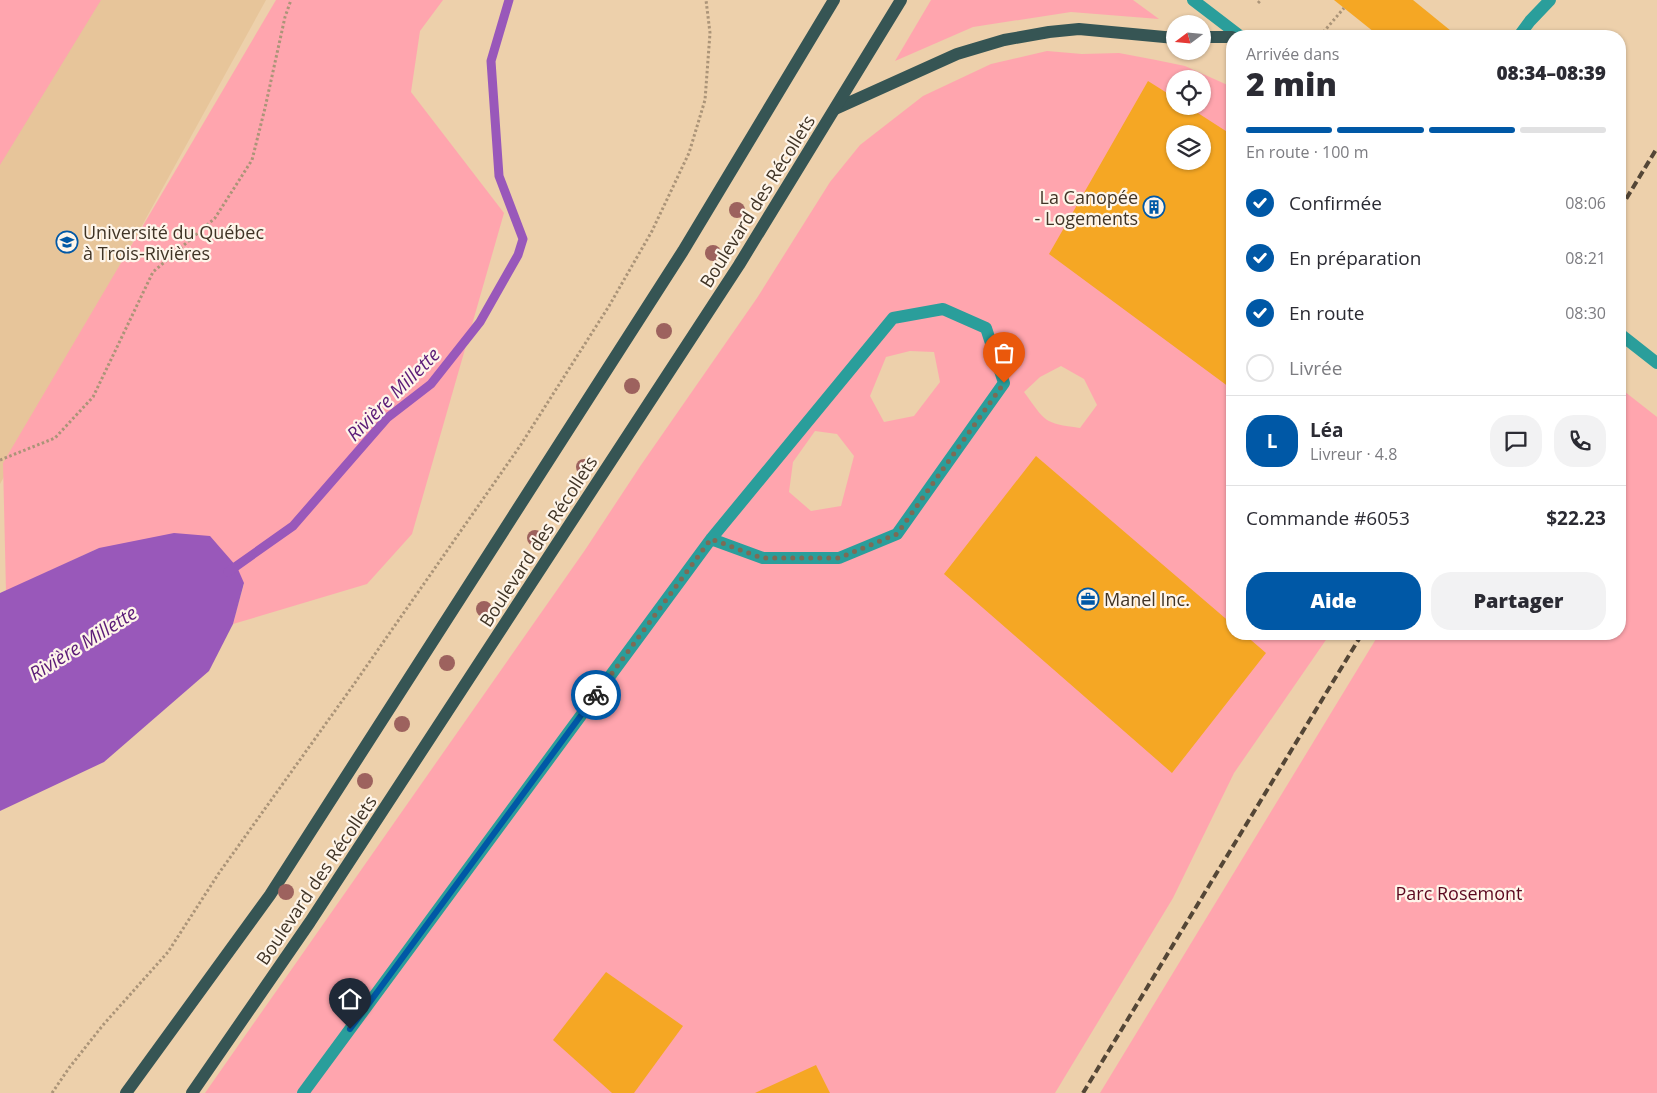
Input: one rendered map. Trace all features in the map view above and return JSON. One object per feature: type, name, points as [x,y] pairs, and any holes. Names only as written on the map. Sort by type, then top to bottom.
[{"type":"main road","name":"Boulevard des Récollets","points":[[126,1093],[270,895],[682,251],[834,0]]},
{"type":"main road","name":"Boulevard des Récollets","points":[[192,1093],[326,897],[733,274],[900,0]]},
{"type":"main road","points":[[835,109],[958,54],[1004,40],[1050,32],[1079,30],[1166,37]]},
{"type":"main road","points":[[1211,38],[1226,37]]},
{"type":"street","points":[[1193,0],[1232,30]]},
{"type":"street","points":[[1523,30],[1550,0]]},
{"type":"street","points":[[303,1093],[711,539],[893,318],[943,309],[986,328],[1004,383],[897,534],[839,558],[762,558],[711,539]]},
{"type":"street","points":[[1626,339],[1657,363]]},
{"type":"path","points":[[0,460],[55,438],[92,397],[153,272],[215,218],[252,160],[285,17],[291,0]]},
{"type":"path","points":[[52,1093],[103,1025],[168,952],[219,873],[352,688],[520,446],[609,306],[652,231],[689,153],[705,100],[710,33],[706,0]]},
{"type":"path","points":[[1325,30],[1344,8]]},
{"type":"shaded area","name":"Université du Québec à Trois-Rivières","points":[[0,0],[266,0],[0,484]]},
{"type":"green space","points":[[0,0],[101,0],[0,165]]},
{"type":"green space","points":[[276,0],[443,0],[420,31],[411,92],[504,213],[412,534],[367,584],[233,624],[244,584],[99,548],[6,591],[3,463]]},
{"type":"green space","points":[[931,0],[1133,0],[1159,19],[1071,12],[973,27],[895,61]]},
{"type":"green space","points":[[1047,51],[1082,54],[1119,53],[1185,66],[1194,70],[1166,70],[1166,115],[1211,115],[1211,78],[1226,84],[1226,640],[1326,640],[1234,773],[1173,898],[1055,1093],[205,1093],[585,550],[641,465],[757,298],[830,182],[860,145],[923,96],[991,64]],"holes":[[[910,351],[934,352],[940,382],[914,416],[884,422],[870,396],[886,357]],[[1061,366],[1084,379],[1097,405],[1080,428],[1059,424],[1046,419],[1024,392],[1040,377]],[[815,431],[837,434],[854,456],[841,506],[811,511],[789,492],[793,462]]]},
{"type":"green space","name":"Parc Rosemont","points":[[1626,393],[1657,417],[1657,1093],[1100,1093],[1375,640],[1626,640]]},
{"type":"water","points":[[174,533],[210,536],[237,567],[244,583],[233,624],[209,671],[104,762],[0,811],[0,593],[99,548]]},
{"type":"building","points":[[1334,0],[1413,0],[1450,30],[1372,30]]},
{"type":"building","name":"La Canopée - Logements","points":[[1148,81],[1166,92],[1166,115],[1201,115],[1226,131],[1226,385],[1049,254]]},
{"type":"building","name":"Manel Inc.","points":[[1036,456],[1226,619],[1226,640],[1251,640],[1266,653],[1172,773],[944,574]]},
{"type":"building","points":[[606,972],[683,1026],[634,1093],[612,1093],[553,1040]]},
{"type":"building","points":[[816,1065],[830,1093],[755,1093]]},
{"type":"waterway","name":"Rivière Millette","points":[[228,572],[293,526],[387,418],[431,384],[480,322],[518,255],[523,239],[499,176],[491,61],[509,0]]},
{"type":"railway","points":[[1626,199],[1657,148]]},
{"type":"railway","points":[[1083,1093],[1358,640]]},
{"type":"way so far","points":[[596,695],[711,539],[762,558],[839,558],[897,534],[1004,383]]},
{"type":"place","name":"La Canopée - Logements","points":[[1154,207]]},
{"type":"place","name":"Université du Québec à Trois-Rivières","points":[[67,242]]},
{"type":"place","name":"Manel Inc.","points":[[1088,599]]},
{"type":"route","points":[[350,1029],[596,695]]}]
